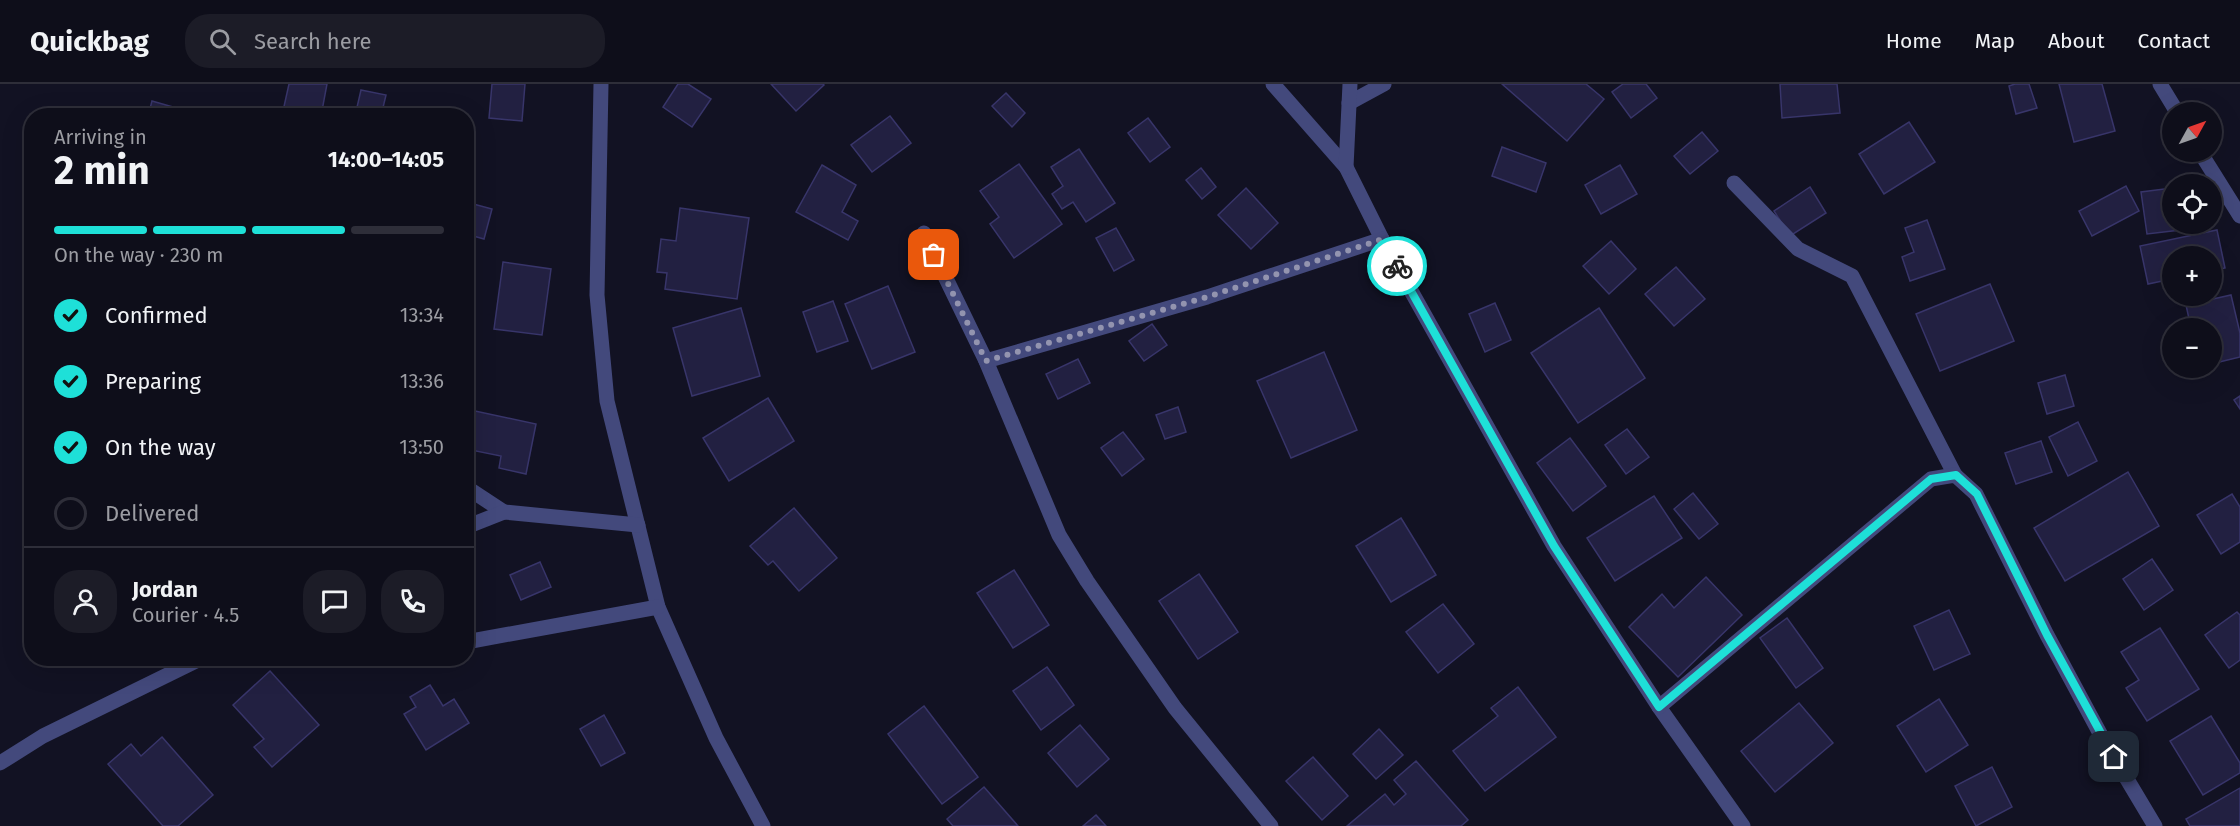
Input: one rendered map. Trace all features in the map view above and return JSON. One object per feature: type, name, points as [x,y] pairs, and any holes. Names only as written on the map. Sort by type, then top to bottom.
[{"type":"street","points":[[601,84],[597,295],[607,401],[658,607],[716,738],[762,826]]},
{"type":"street","points":[[1273,84],[1346,167],[1383,239],[1554,546],[1659,707],[1743,826]]},
{"type":"street","points":[[1346,167],[1350,84]]},
{"type":"street","points":[[1349,103],[1384,84]]},
{"type":"street","points":[[2160,84],[2171,102]]},
{"type":"street","points":[[2206,162],[2240,216]]},
{"type":"street","points":[[1734,183],[1798,249],[1852,276],[1956,475],[1977,494],[2052,645],[2103,739],[2155,826]]},
{"type":"street","points":[[924,233],[986,361],[1059,535],[1087,581],[1175,708],[1271,826]]},
{"type":"street","points":[[986,361],[1207,297],[1383,239]]},
{"type":"street","points":[[1659,707],[1931,479],[1956,475]]},
{"type":"street","points":[[474,492],[504,512]]},
{"type":"street","points":[[474,524],[504,512],[638,525]]},
{"type":"street","points":[[474,641],[658,607]]},
{"type":"street","points":[[0,763],[43,736],[186,666]]},
{"type":"building","points":[[289,84],[327,84],[322,108],[284,108]]},
{"type":"building","points":[[492,84],[525,84],[522,121],[489,118]]},
{"type":"building","points":[[678,84],[688,84],[711,99],[692,127],[663,107]]},
{"type":"building","points":[[771,84],[823,84],[824,85],[796,111]]},
{"type":"building","points":[[1502,84],[1586,84],[1604,99],[1567,141]]},
{"type":"building","points":[[1623,84],[1646,84],[1657,98],[1631,118],[1612,92]]},
{"type":"building","points":[[1780,84],[1837,84],[1840,113],[1782,118]]},
{"type":"building","points":[[2029,84],[2037,108],[2016,114],[2009,86]]},
{"type":"building","points":[[2059,84],[2102,84],[2115,131],[2074,142]]},
{"type":"building","points":[[361,90],[386,95],[383,108],[357,108]]},
{"type":"building","points":[[1006,93],[1025,113],[1012,127],[992,106]]},
{"type":"building","points":[[152,101],[176,108],[150,108]]},
{"type":"building","points":[[890,116],[911,143],[872,172],[851,145]]},
{"type":"building","points":[[1148,118],[1170,147],[1150,162],[1128,133]]},
{"type":"building","points":[[1909,122],[1935,162],[1884,194],[1859,154]]},
{"type":"building","points":[[1702,132],[1718,151],[1690,174],[1674,156]]},
{"type":"building","points":[[1502,147],[1546,163],[1536,192],[1492,176]]},
{"type":"building","points":[[1079,149],[1115,203],[1086,222],[1073,202],[1062,209],[1052,194],[1063,186],[1051,167]]},
{"type":"building","points":[[1019,164],[1062,224],[1014,258],[990,224],[999,217],[980,191]]},
{"type":"building","points":[[822,165],[856,185],[842,212],[858,221],[848,240],[796,212]]},
{"type":"building","points":[[1620,165],[1637,194],[1601,214],[1585,185]]},
{"type":"building","points":[[1201,168],[1216,187],[1202,199],[1186,180]]},
{"type":"building","points":[[2126,186],[2139,211],[2092,236],[2079,211]]},
{"type":"building","points":[[1810,187],[1826,213],[1790,236],[1774,211]]},
{"type":"building","points":[[1246,188],[1278,223],[1251,249],[1218,215]]},
{"type":"building","points":[[2162,189],[2162,232],[2147,234],[2141,192]]},
{"type":"building","points":[[474,204],[492,209],[484,239],[474,236]]},
{"type":"building","points":[[680,208],[749,218],[737,299],[665,289],[667,273],[657,272],[661,239],[676,241]]},
{"type":"building","points":[[1927,220],[1945,269],[1910,281],[1902,257],[1914,252],[1905,228]]},
{"type":"building","points":[[1116,228],[1134,260],[1114,271],[1096,238]]},
{"type":"building","points":[[2198,234],[2218,234],[2220,246],[2162,246],[2162,281],[2148,284],[2140,246]]},
{"type":"building","points":[[1611,241],[1636,269],[1609,294],[1583,266]]},
{"type":"building","points":[[503,262],[551,269],[542,335],[494,329]]},
{"type":"building","points":[[1676,267],[1705,299],[1674,326],[1645,294]]},
{"type":"building","points":[[1990,284],[2014,341],[1940,371],[1916,314]]},
{"type":"building","points":[[888,286],[915,352],[872,369],[845,304]]},
{"type":"building","points":[[2231,295],[2240,333],[2240,357],[2222,361],[2222,318],[2189,318],[2186,306],[2222,306],[2222,297]]},
{"type":"building","points":[[833,301],[848,341],[817,352],[803,312]]},
{"type":"building","points":[[1495,303],[1511,340],[1485,352],[1469,314]]},
{"type":"building","points":[[741,308],[760,376],[692,396],[673,328]]},
{"type":"building","points":[[1599,308],[1645,378],[1578,423],[1531,353]]},
{"type":"building","points":[[1152,324],[1167,345],[1144,361],[1129,341]]},
{"type":"building","points":[[1324,352],[1357,430],[1291,458],[1257,381]]},
{"type":"building","points":[[1078,359],[1090,383],[1058,399],[1046,374]]},
{"type":"building","points":[[2065,375],[2074,406],[2047,414],[2038,383]]},
{"type":"building","points":[[2240,396],[2240,409],[2234,400]]},
{"type":"building","points":[[768,398],[794,441],[729,481],[703,438]]},
{"type":"building","points":[[1178,407],[1186,432],[1165,439],[1156,415]]},
{"type":"building","points":[[475,411],[536,424],[526,474],[499,468],[501,456],[474,451]]},
{"type":"building","points":[[2078,422],[2097,461],[2068,476],[2049,437]]},
{"type":"building","points":[[1627,429],[1649,457],[1626,474],[1605,445]]},
{"type":"building","points":[[1123,432],[1144,459],[1122,476],[1101,448]]},
{"type":"building","points":[[1570,438],[1606,486],[1573,511],[1537,463]]},
{"type":"building","points":[[2041,441],[2052,472],[2016,484],[2005,453]]},
{"type":"building","points":[[2128,472],[2159,526],[2065,581],[2034,528]]},
{"type":"building","points":[[1693,493],[1718,524],[1699,539],[1674,509]]},
{"type":"building","points":[[2232,494],[2240,507],[2240,542],[2221,554],[2197,515]]},
{"type":"building","points":[[1654,496],[1682,538],[1615,581],[1587,538]]},
{"type":"building","points":[[794,508],[837,558],[799,591],[773,561],[768,565],[750,546]]},
{"type":"building","points":[[1401,518],[1436,575],[1391,602],[1356,546]]},
{"type":"building","points":[[2152,559],[2173,590],[2144,610],[2123,579]]},
{"type":"building","points":[[540,562],[551,587],[521,600],[510,575]]},
{"type":"building","points":[[1014,570],[1049,625],[1013,648],[977,593]]},
{"type":"building","points":[[1199,574],[1238,632],[1198,659],[1159,601]]},
{"type":"building","points":[[1706,577],[1742,615],[1678,677],[1629,627],[1662,594],[1674,608]]},
{"type":"building","points":[[1443,604],[1474,644],[1438,673],[1406,632]]},
{"type":"building","points":[[1949,610],[1970,654],[1934,670],[1914,626]]},
{"type":"building","points":[[2237,612],[2240,615],[2240,660],[2229,668],[2205,635]]},
{"type":"building","points":[[1787,618],[1823,668],[1796,688],[1760,638]]},
{"type":"building","points":[[2160,628],[2199,689],[2147,721],[2126,688],[2139,680],[2121,652]]},
{"type":"building","points":[[1047,667],[1074,705],[1041,730],[1013,691]]},
{"type":"building","points":[[270,671],[319,725],[272,767],[254,747],[264,739],[233,705]]},
{"type":"building","points":[[430,685],[443,706],[454,699],[469,723],[426,750],[404,714],[416,707],[410,697]]},
{"type":"building","points":[[1518,687],[1556,737],[1485,791],[1453,751],[1498,716],[1491,708]]},
{"type":"building","points":[[1939,699],[1968,745],[1926,772],[1897,726]]},
{"type":"building","points":[[1799,703],[1833,743],[1775,792],[1741,751]]},
{"type":"building","points":[[924,706],[978,777],[942,804],[888,734]]},
{"type":"building","points":[[604,715],[625,753],[601,766],[580,729]]},
{"type":"building","points":[[2211,716],[2240,763],[2240,773],[2203,795],[2170,741]]},
{"type":"building","points":[[1080,725],[1109,759],[1077,787],[1048,753]]},
{"type":"building","points":[[1379,729],[1403,755],[1376,779],[1353,754]]},
{"type":"building","points":[[162,737],[213,795],[178,826],[163,826],[108,764],[131,744],[141,756]]},
{"type":"building","points":[[1313,757],[1348,796],[1322,820],[1286,781]]},
{"type":"building","points":[[1416,761],[1468,820],[1461,826],[1347,826],[1385,794],[1394,805],[1406,794],[1394,780]]},
{"type":"building","points":[[1992,767],[2012,807],[1976,826],[1955,786]]},
{"type":"building","points":[[984,787],[1018,826],[953,826],[947,819]]},
{"type":"building","points":[[2240,788],[2240,826],[2190,826],[2186,819]]},
{"type":"building","points":[[1096,815],[1106,826],[1083,826]]},
{"type":"way so far","points":[[934,255],[986,361],[1207,297],[1383,239],[1397,266]]},
{"type":"route","points":[[1397,266],[1554,546],[1659,707],[1931,479],[1956,475],[1977,494],[2047,635],[2114,757]]}]
